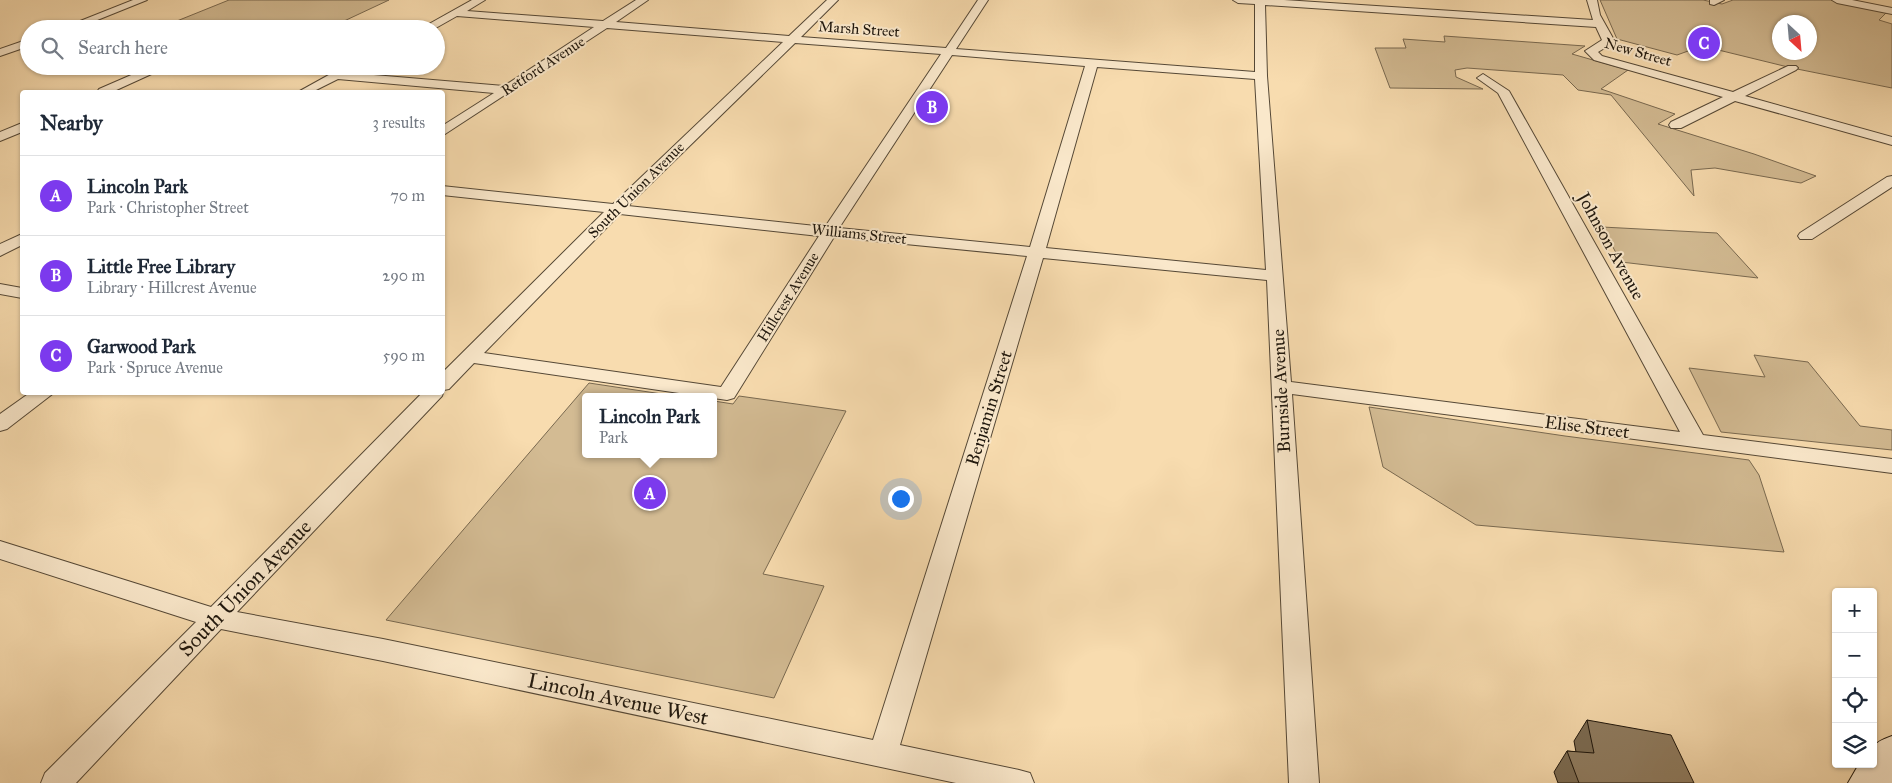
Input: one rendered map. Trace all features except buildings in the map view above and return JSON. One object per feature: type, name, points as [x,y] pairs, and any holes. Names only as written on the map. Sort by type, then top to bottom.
[{"type":"main road","points":[[1870,783],[1892,754]]},
{"type":"street","points":[[89,20],[142,0]]},
{"type":"street","points":[[442,20],[480,0]]},
{"type":"street","name":"Retford Avenue","points":[[445,130],[643,0]]},
{"type":"street","name":"South Union Avenue","points":[[445,382],[618,208],[833,0]]},
{"type":"street","name":"Hillcrest Avenue","points":[[470,357],[727,394],[829,232],[983,0]]},
{"type":"street","name":"New Street","points":[[1238,0],[1600,24],[1608,40],[1590,51],[1594,56],[1892,141]]},
{"type":"street","points":[[1592,0],[1595,15],[1600,24]]},
{"type":"street","points":[[1838,0],[1892,11]]},
{"type":"street","name":"Burnside Avenue","points":[[1260,1],[1261,76],[1275,276],[1304,783]]},
{"type":"street","name":"Marsh Street","points":[[455,13],[1261,76]]},
{"type":"street","points":[[1878,21],[1892,16]]},
{"type":"street","points":[[0,42],[20,44]]},
{"type":"street","points":[[0,53],[20,47]]},
{"type":"street","name":"Benjamin Street","points":[[883,754],[1037,252],[1092,62]]},
{"type":"street","points":[[1676,125],[1792,68]]},
{"type":"street","points":[[108,90],[143,75]]},
{"type":"street","points":[[308,90],[336,75],[506,90]]},
{"type":"street","name":"Johnson Avenue","points":[[1483,78],[1502,91],[1696,441]]},
{"type":"street","points":[[0,138],[20,128]]},
{"type":"street","points":[[0,138],[20,142]]},
{"type":"street","points":[[1806,236],[1892,180]]},
{"type":"street","name":"Williams Street","points":[[445,190],[829,232],[1275,276]]},
{"type":"street","points":[[0,251],[20,241]]},
{"type":"street","points":[[0,289],[20,292]]},
{"type":"street","name":"Elise Street","points":[[1281,387],[1892,466]]},
{"type":"street","points":[[0,424],[41,395]]},
{"type":"street","name":"South Union Avenue","points":[[56,783],[432,395]]},
{"type":"street","name":"Lincoln Avenue West","points":[[0,550],[215,618],[383,650],[1019,783]]},
{"type":"shaded area","points":[[229,0],[389,0],[346,20],[179,20]]},
{"type":"shaded area","points":[[1600,0],[1703,0],[1722,4],[1733,0],[1837,0],[1888,11],[1879,20],[1892,24],[1892,88],[1792,68],[1702,46],[1677,55],[1617,39]]},
{"type":"shaded area","points":[[1444,36],[1585,46],[1572,54],[1628,70],[1601,89],[1675,114],[1658,124],[1754,154],[1816,176],[1801,183],[1715,168],[1691,170],[1694,196],[1611,95],[1578,90],[1563,75],[1467,68],[1455,70],[1456,77],[1483,89],[1390,88],[1375,48],[1406,48],[1403,39],[1445,42]]},
{"type":"shaded area","points":[[1602,227],[1717,233],[1758,278],[1621,262]]},
{"type":"shaded area","points":[[1754,355],[1808,362],[1860,426],[1892,430],[1892,450],[1721,432],[1689,368],[1765,377]]},
{"type":"shaded area","points":[[589,383],[655,393],[582,393],[582,458],[717,458],[717,401],[733,404],[739,396],[846,411],[763,574],[824,586],[774,698],[386,620]]},
{"type":"shaded area","points":[[1369,407],[1565,436],[1749,460],[1759,475],[1784,552],[1476,525],[1383,467]]},
{"type":"place","name":"Garwood Park","points":[[1704,43]]},
{"type":"place","name":"Little Free Library","points":[[932,107]]},
{"type":"place","name":"Lincoln Park","points":[[650,493]]}]
